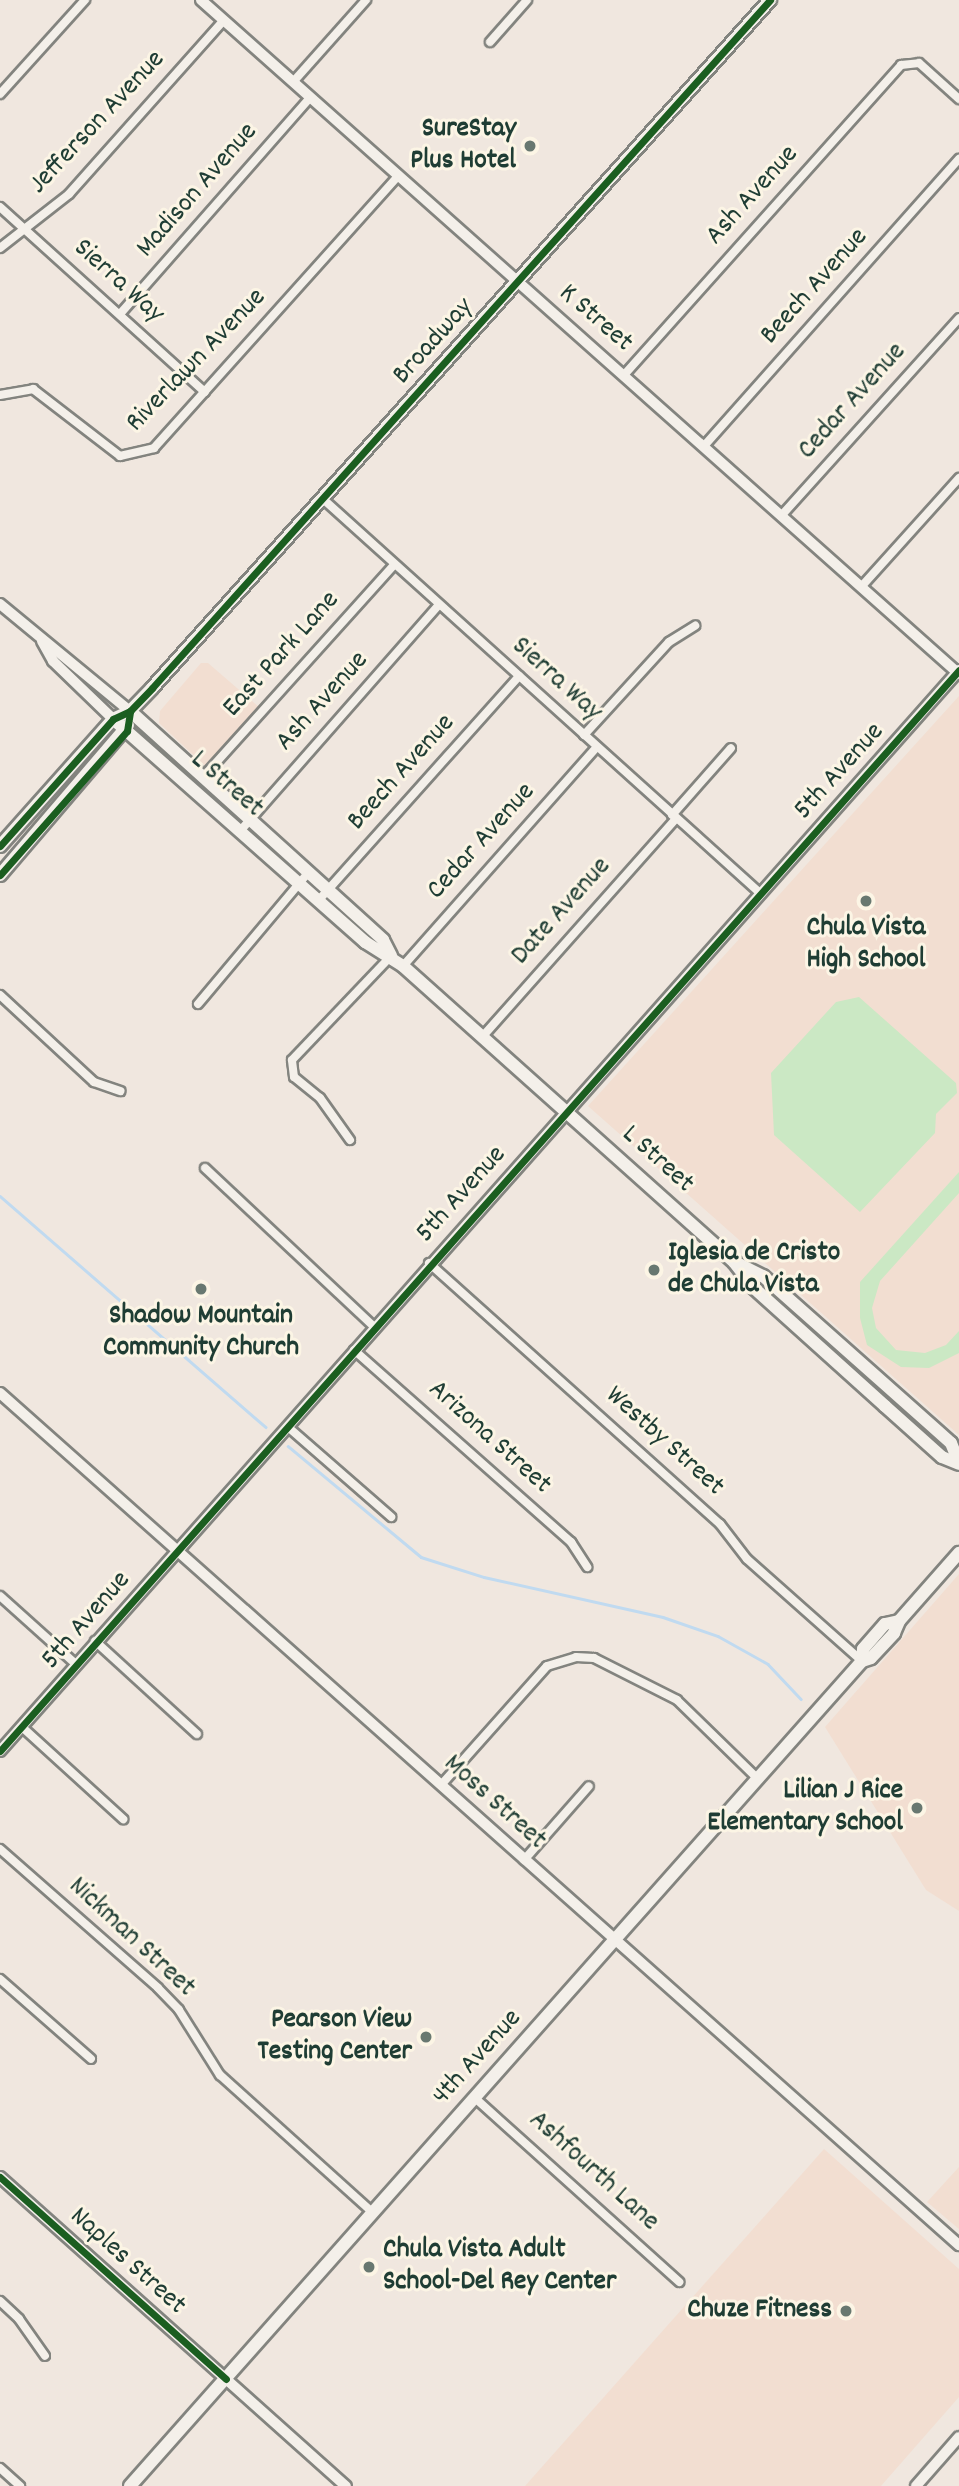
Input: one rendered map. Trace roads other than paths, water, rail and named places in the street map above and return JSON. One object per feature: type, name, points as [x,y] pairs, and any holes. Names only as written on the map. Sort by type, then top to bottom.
[{"type":"main road","name":"Broadway","points":[[0,846],[113,719],[130,711],[323,499],[770,0]]},
{"type":"main road","points":[[0,874],[127,731],[130,711]]},
{"type":"main road","name":"L Street","points":[[130,711],[308,873],[323,896]]},
{"type":"main road","name":"L Street","points":[[113,719],[300,885],[323,896],[383,940],[391,956],[734,1262],[754,1288],[942,1457],[959,1463]]},
{"type":"main road","name":"4th Avenue","points":[[130,2486],[372,2212],[617,1941],[862,1661],[863,1649],[880,1630],[899,1621],[959,1553]]},
{"type":"street","points":[[0,93],[85,0]]},
{"type":"street","points":[[293,82],[366,0]]},
{"type":"street","points":[[490,42],[527,0]]},
{"type":"street","name":"K Street","points":[[209,2],[223,21],[958,672]]},
{"type":"street","name":"Jefferson Avenue","points":[[0,248],[69,194],[223,21]]},
{"type":"street","name":"Ash Avenue","points":[[624,375],[901,65],[913,61],[922,65],[959,99]]},
{"type":"street","name":"Madison Avenue","points":[[120,314],[310,98]]},
{"type":"street","name":"Beech Avenue","points":[[704,446],[959,159]]},
{"type":"street","name":"Riverlawn Avenue","points":[[0,395],[20,388],[40,392],[120,456],[153,448],[398,176]]},
{"type":"street","name":"Sierra Way","points":[[0,207],[205,392]]},
{"type":"street","name":"Cedar Avenue","points":[[782,516],[959,318]]},
{"type":"street","points":[[861,587],[959,478]]},
{"type":"street","name":"Sierra Way","points":[[323,499],[596,748],[760,893]]},
{"type":"street","name":"East Park Lane","points":[[204,776],[394,565]]},
{"type":"street","name":"L Street","points":[[0,604],[40,639],[72,659],[130,711]]},
{"type":"street","name":"Ash Avenue","points":[[241,830],[439,606]]},
{"type":"street","points":[[583,735],[669,642],[695,626]]},
{"type":"street","name":"L Street","points":[[40,639],[53,661],[113,719]]},
{"type":"street","name":"5th Avenue","points":[[0,1751],[288,1427],[373,1326],[958,672]]},
{"type":"street","name":"Beech Avenue","points":[[323,896],[519,676]]},
{"type":"street","name":"Cedar Avenue","points":[[403,966],[596,748]]},
{"type":"street","name":"Date Avenue","points":[[482,1037],[731,748]]},
{"type":"street","points":[[198,1004],[308,873]]},
{"type":"street","points":[[350,1140],[320,1098],[294,1077],[292,1060],[391,956]]},
{"type":"street","points":[[0,995],[94,1082],[120,1091]]},
{"type":"street","points":[[205,1168],[373,1326]]},
{"type":"street","name":"Westby Street","points":[[429,1263],[720,1524],[747,1559],[862,1661]]},
{"type":"street","name":"Arizona Street","points":[[354,1350],[571,1542],[586,1567]]},
{"type":"street","name":"Moss Street","points":[[0,1393],[959,2245]]},
{"type":"street","points":[[288,1427],[391,1517]]},
{"type":"street","points":[[0,1596],[77,1665]]},
{"type":"street","points":[[95,1641],[197,1734]]},
{"type":"street","points":[[440,1785],[547,1666],[576,1657],[594,1658],[677,1700],[758,1779]]},
{"type":"street","points":[[22,1727],[123,1819]]},
{"type":"street","points":[[524,1860],[589,1786]]},
{"type":"street","name":"Nickman Street","points":[[0,1849],[158,1988],[179,2010],[220,2076],[372,2212]]},
{"type":"street","points":[[0,1979],[91,2059]]},
{"type":"street","name":"Ashfourth Lane","points":[[475,2098],[679,2282]]},
{"type":"street","name":"Naples Street","points":[[0,2177],[346,2486]]},
{"type":"street","points":[[0,2301],[19,2319],[45,2356]]},
{"type":"street","points":[[916,2486],[959,2437]]},
{"type":"street","points":[[0,2468],[20,2486]]},
{"type":"waterway","points":[[0,1196],[266,1427]]},
{"type":"waterway","points":[[288,1446],[421,1557],[484,1577],[663,1617],[718,1636],[768,1664],[801,1699]]},
{"type":"place","name":"SureStay Plus Hotel","points":[[530,146]]},
{"type":"place","name":"Chula Vista High School","points":[[866,901]]},
{"type":"place","name":"Iglesia de Cristo de Chula Vista","points":[[654,1270]]},
{"type":"place","name":"Shadow Mountain Community Church","points":[[201,1289]]},
{"type":"place","name":"Lilian J Rice Elementary School","points":[[917,1808]]},
{"type":"place","name":"Pearson View Testing Center","points":[[426,2037]]},
{"type":"place","name":"Chula Vista Adult School-Del Rey Center","points":[[369,2267]]},
{"type":"place","name":"Chuze Fitness","points":[[846,2311]]}]
